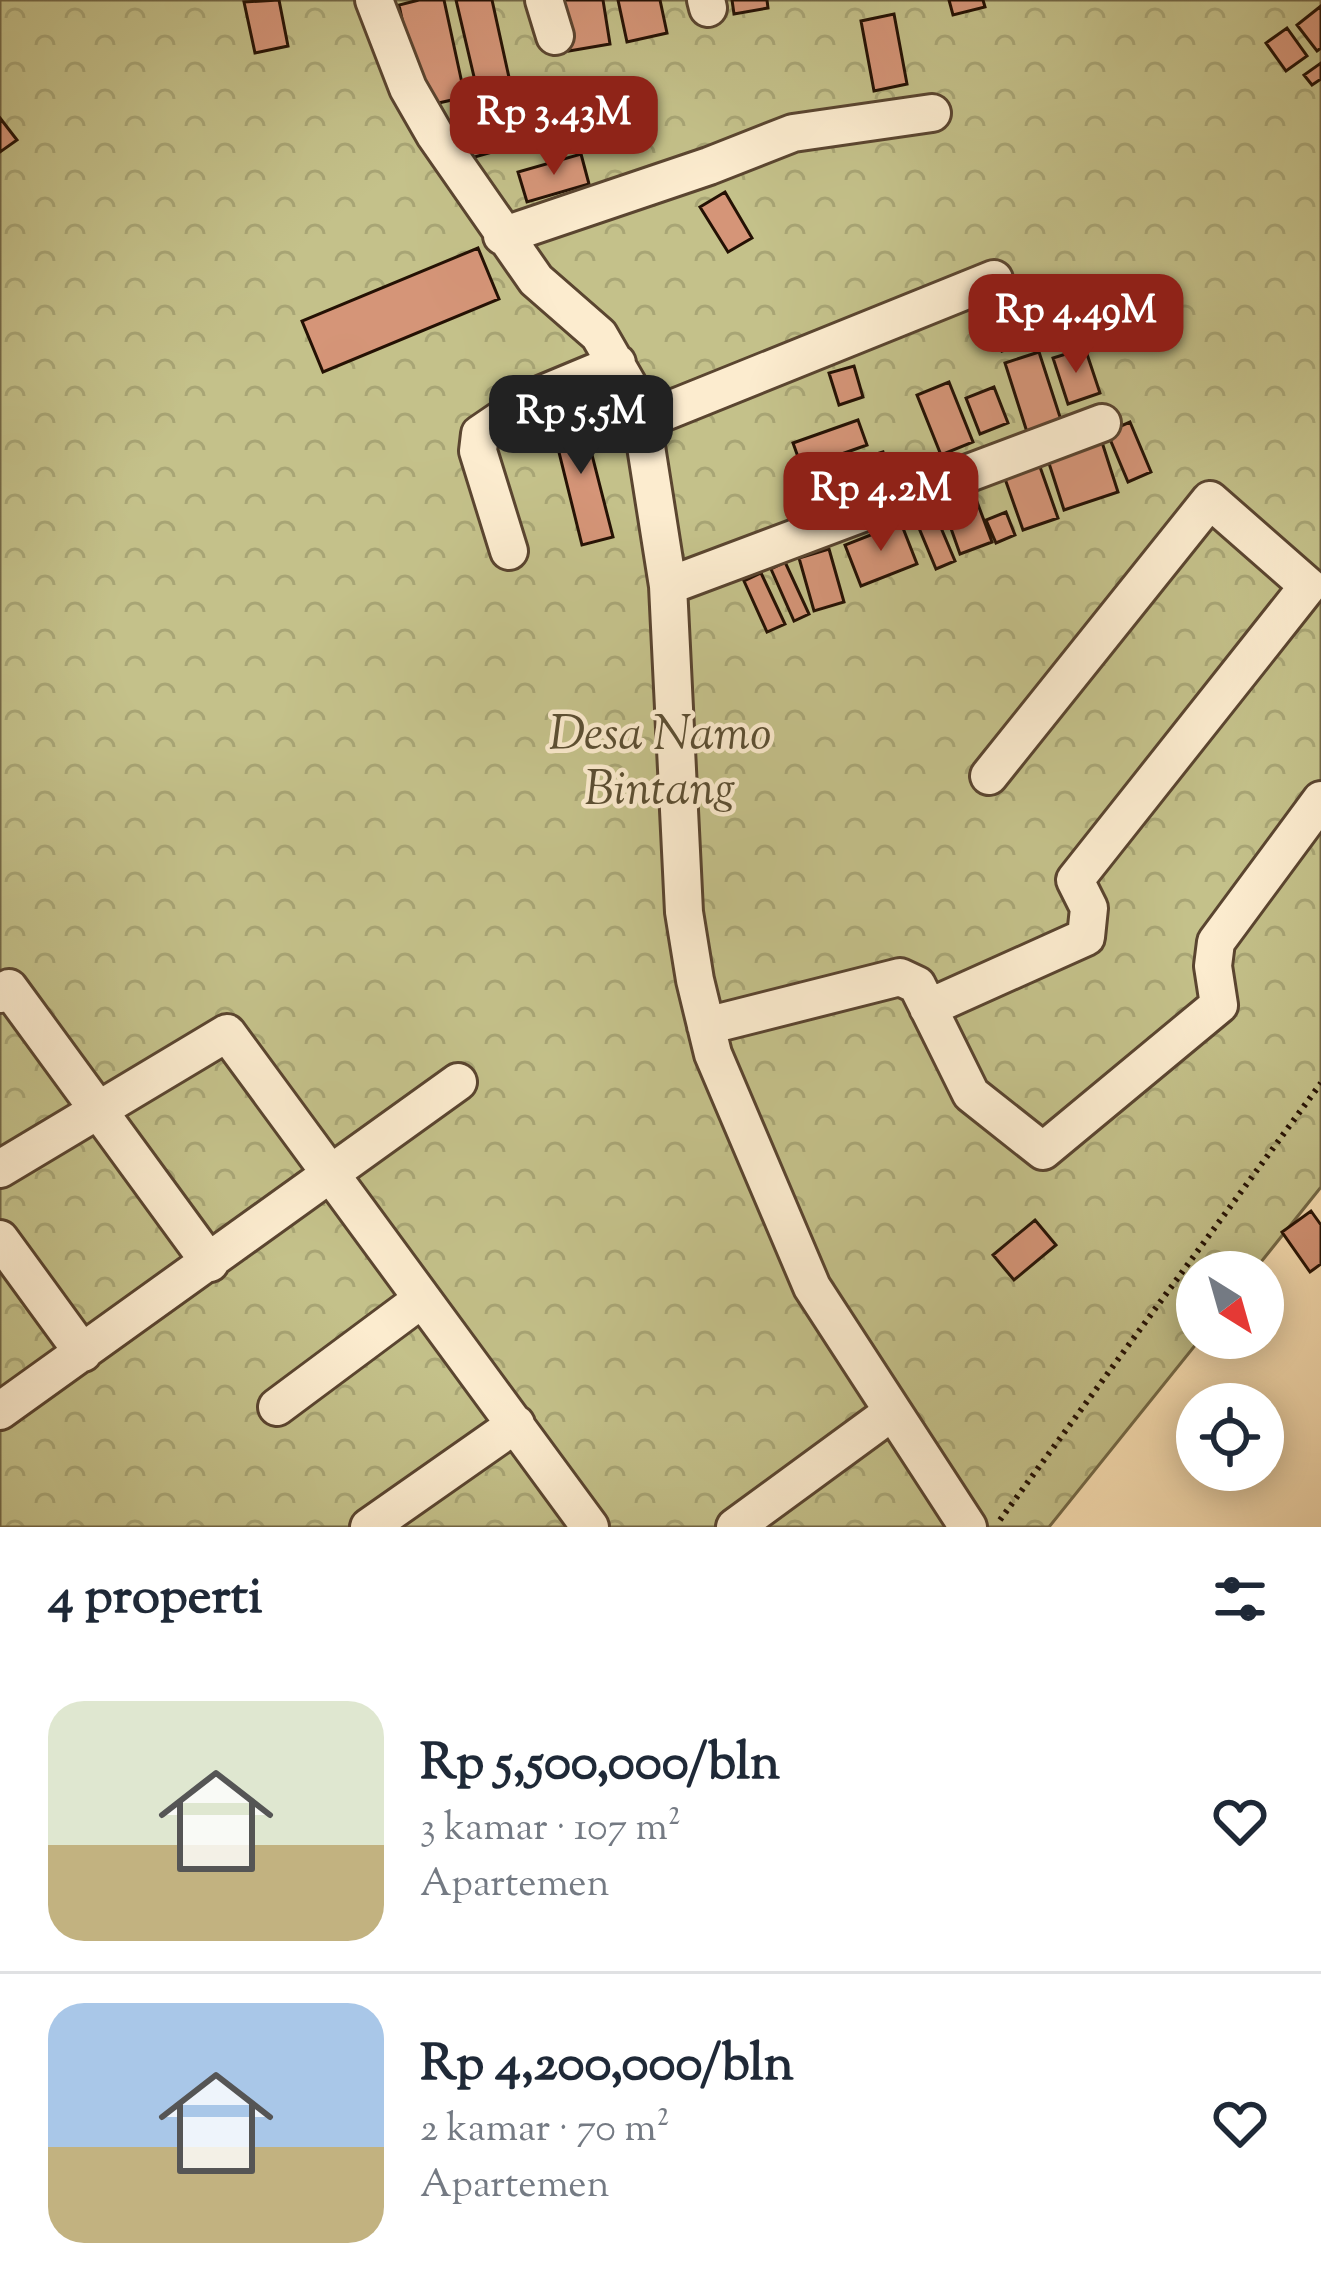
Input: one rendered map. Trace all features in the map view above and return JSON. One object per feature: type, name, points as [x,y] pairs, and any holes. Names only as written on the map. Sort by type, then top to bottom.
[{"type":"street","points":[[374,0],[419,111],[536,280],[598,335],[617,363],[642,421],[668,586],[684,912],[713,1054],[812,1287],[968,1527]]},
{"type":"street","points":[[544,0],[555,36]]},
{"type":"street","points":[[502,236],[793,133],[932,113]]},
{"type":"street","points":[[642,421],[994,279]]},
{"type":"street","points":[[509,550],[478,451],[480,434],[533,398],[617,363]]},
{"type":"street","points":[[668,586],[1102,423]]},
{"type":"street","points":[[928,1008],[1086,938],[1088,908],[1075,880],[1308,586],[1210,500],[989,776]]},
{"type":"street","points":[[706,1027],[900,977],[917,985],[971,1094],[1042,1151],[1219,1005],[1213,966],[1216,942],[1321,800]]},
{"type":"street","points":[[0,994],[9,988],[210,1263]]},
{"type":"street","points":[[0,1169],[227,1033],[590,1527]]},
{"type":"street","points":[[0,1411],[458,1082]]},
{"type":"street","points":[[0,1239],[83,1353]]},
{"type":"street","points":[[277,1407],[422,1299]]},
{"type":"street","points":[[736,1527],[892,1412]]},
{"type":"street","points":[[369,1527],[516,1424]]},
{"type":"path","points":[[995,1527],[1321,1083]]},
{"type":"green space","name":"Desa Namo Bintang","points":[[0,0],[1321,0],[1321,1187],[1270,1251],[1176,1251],[1176,1359],[1184,1359],[1049,1527],[0,1527]]},
{"type":"building","points":[[279,0],[288,46],[255,53],[244,2]]},
{"type":"building","points":[[444,0],[465,97],[421,107],[399,5]]},
{"type":"building","points":[[456,0],[492,0],[512,91],[479,98]]},
{"type":"building","points":[[561,0],[603,0],[610,44],[569,51]]},
{"type":"building","points":[[618,0],[660,0],[667,33],[627,42]]},
{"type":"building","points":[[732,0],[767,0],[768,8],[734,14]]},
{"type":"building","points":[[949,0],[983,0],[985,7],[953,15]]},
{"type":"building","points":[[1321,6],[1321,48],[1317,51],[1297,25]]},
{"type":"building","points":[[894,14],[907,84],[874,91],[861,21]]},
{"type":"building","points":[[1287,28],[1307,56],[1286,71],[1266,43]]},
{"type":"building","points":[[1321,63],[1321,79],[1312,85],[1304,75]]},
{"type":"building","points":[[0,118],[17,140],[0,152]]},
{"type":"building","points":[[505,120],[513,146],[468,159],[460,133]]},
{"type":"building","points":[[581,154],[589,184],[527,202],[518,172]]},
{"type":"building","points":[[725,192],[752,238],[728,252],[700,207]]},
{"type":"building","points":[[478,248],[499,299],[323,372],[302,321]]},
{"type":"building","points":[[1044,276],[1063,336],[1042,343],[1023,283]]},
{"type":"building","points":[[1010,291],[1025,343],[1002,351],[986,299]]},
{"type":"building","points":[[1085,348],[1100,393],[1068,404],[1053,358]]},
{"type":"building","points":[[1039,352],[1061,420],[1027,432],[1005,363]]},
{"type":"building","points":[[854,366],[863,397],[839,405],[829,373]]},
{"type":"building","points":[[949,382],[973,442],[941,455],[917,395]]},
{"type":"building","points":[[994,387],[1008,423],[980,434],[966,398]]},
{"type":"building","points":[[580,408],[613,537],[582,545],[550,416]]},
{"type":"building","points":[[858,420],[867,445],[802,468],[793,443]]},
{"type":"building","points":[[1130,422],[1151,472],[1128,482],[1107,432]]},
{"type":"building","points":[[1100,436],[1118,492],[1064,510],[1046,454]]},
{"type":"building","points":[[883,452],[893,486],[808,513],[797,479]]},
{"type":"building","points":[[1039,464],[1058,518],[1023,530],[1004,476]]},
{"type":"building","points":[[973,491],[992,542],[960,554],[942,503]]},
{"type":"building","points":[[933,509],[955,561],[936,569],[914,516]]},
{"type":"building","points":[[1006,512],[1015,535],[996,543],[986,520]]},
{"type":"building","points":[[901,523],[917,564],[861,586],[845,545]]},
{"type":"building","points":[[829,549],[844,602],[814,611],[799,558]]},
{"type":"building","points":[[785,562],[809,614],[794,621],[771,569]]},
{"type":"building","points":[[761,573],[785,624],[767,632],[744,581]]},
{"type":"building","points":[[1311,1211],[1321,1225],[1321,1264],[1310,1272],[1282,1232]]},
{"type":"building","points":[[1035,1220],[1056,1245],[1014,1280],[993,1255]]}]
